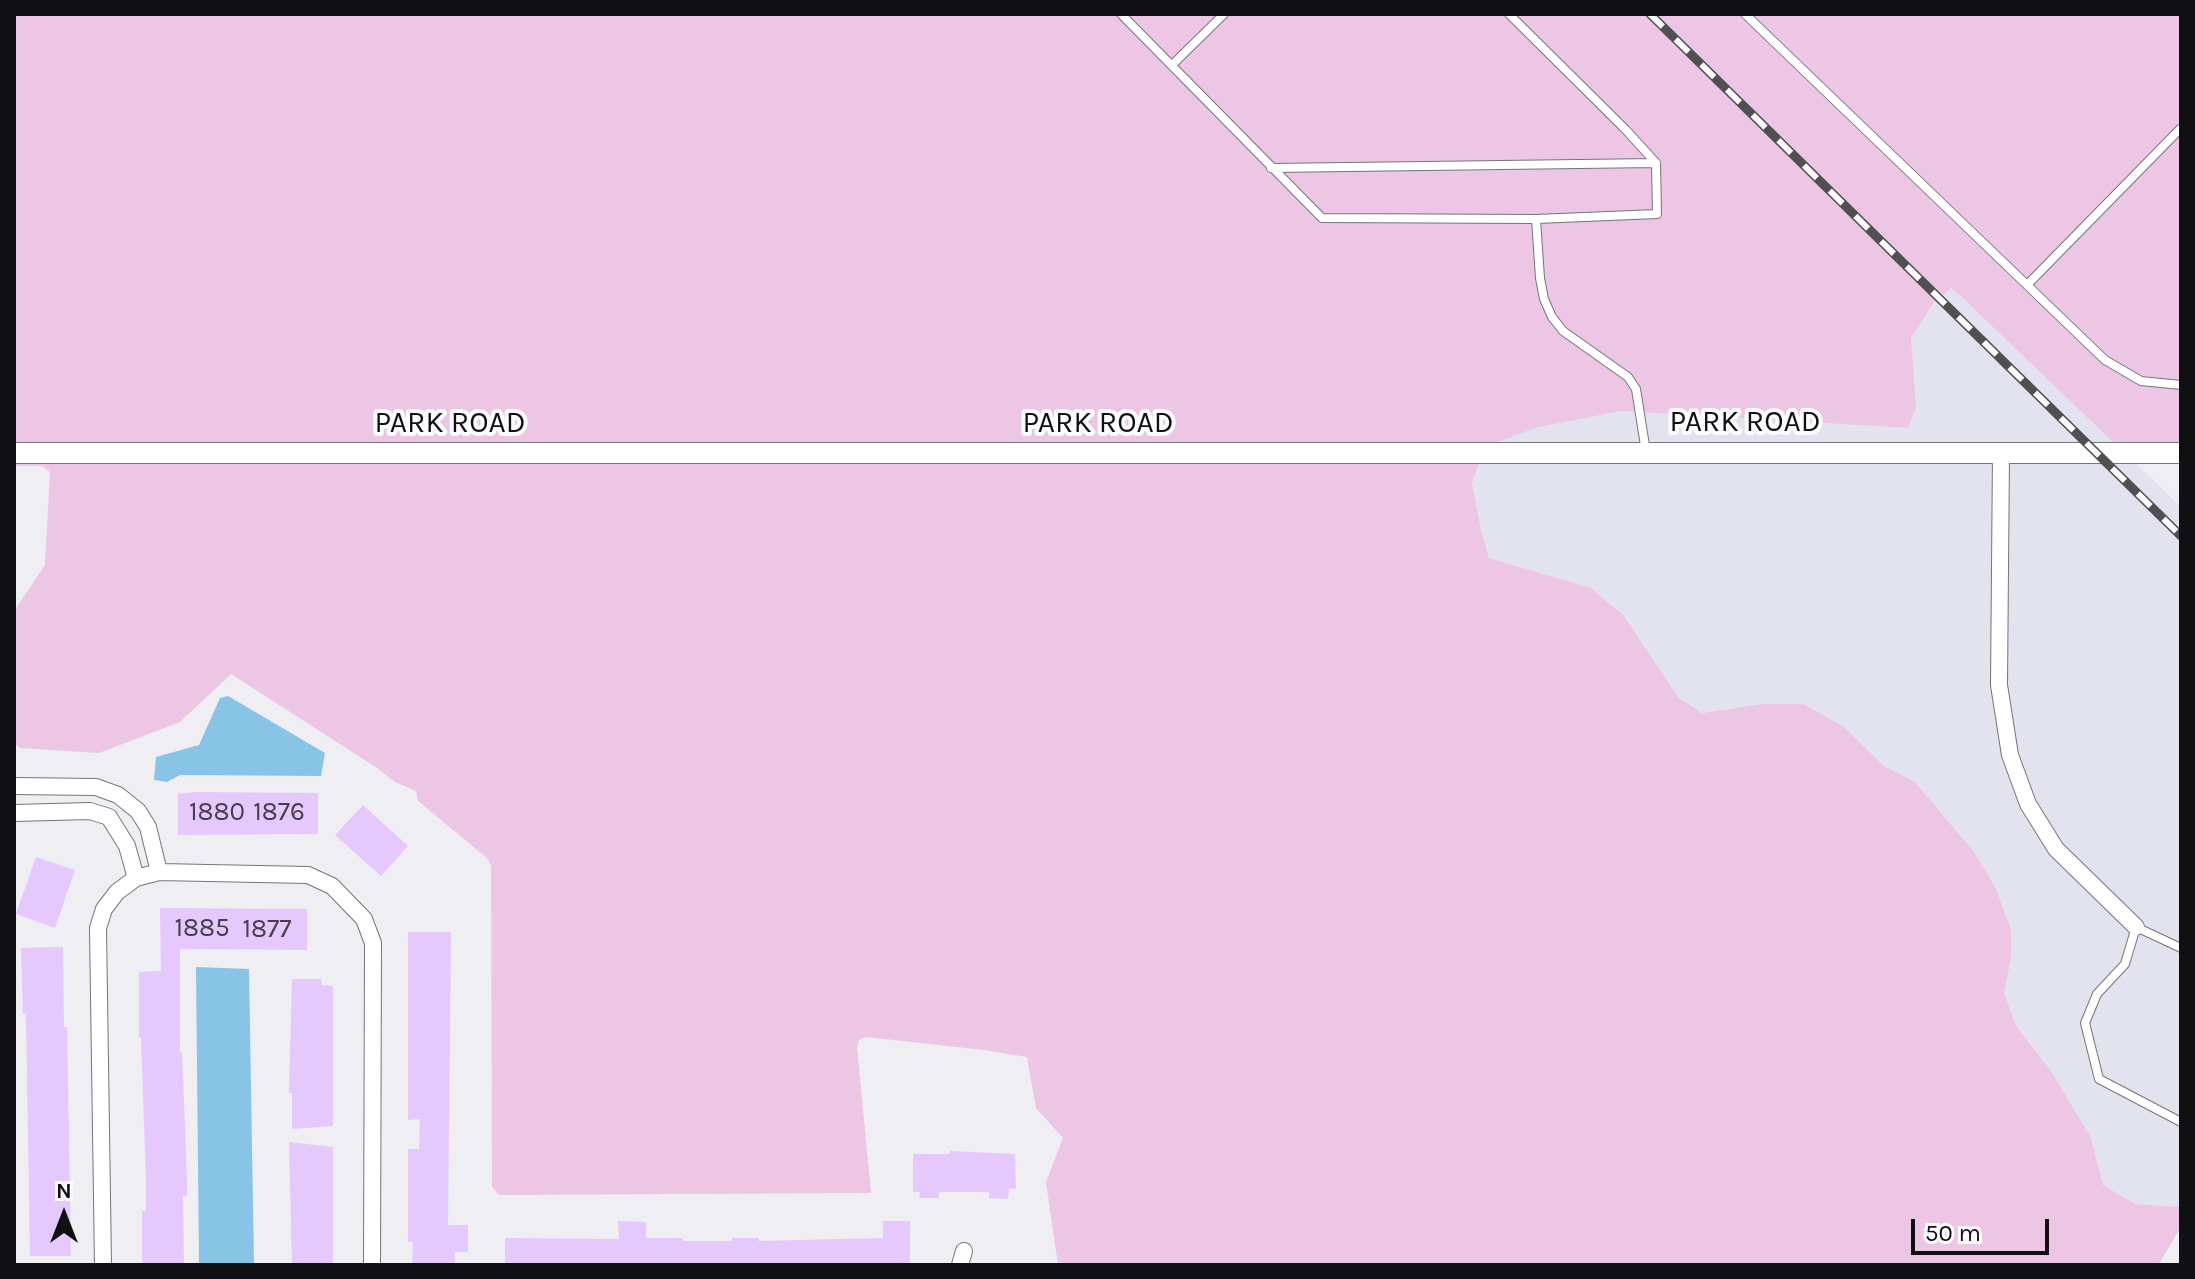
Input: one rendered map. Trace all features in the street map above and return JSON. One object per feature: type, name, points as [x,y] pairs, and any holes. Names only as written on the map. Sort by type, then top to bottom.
[{"type":"street","points":[[2001,452],[1999,685],[2010,755],[2028,804],[2056,849],[2136,927]]},
{"type":"street","name":"PARK ROAD","points":[[14,453],[2181,453]]},
{"type":"street","points":[[14,786],[96,787],[118,795],[138,811],[148,827],[159,872]]},
{"type":"street","points":[[70,787],[70,812]]},
{"type":"street","points":[[17,816],[90,811],[109,817],[127,846],[136,878]]},
{"type":"street","points":[[103,1265],[98,928],[104,909],[117,892],[136,878],[159,872],[308,875],[332,886],[348,899],[364,919],[373,943],[372,1265]]},
{"type":"lane","points":[[1121,14],[1322,218],[1536,219],[1657,214],[1656,163],[1509,14]]},
{"type":"lane","points":[[1172,65],[1224,14]]},
{"type":"lane","points":[[1745,14],[2115,368],[2141,381],[2181,385]]},
{"type":"lane","points":[[2027,285],[2181,128]]},
{"type":"lane","points":[[1271,168],[1656,163]]},
{"type":"lane","points":[[1536,219],[1540,278],[1552,317],[1563,331],[1628,377],[1636,389],[1646,453]]},
{"type":"lane","points":[[2181,948],[2136,927],[2125,964],[2097,994],[2085,1023],[2099,1079],[2181,1122]]},
{"type":"shaded area","points":[[14,14],[2181,14],[2181,443],[2114,443],[1952,288],[1934,302],[1911,338],[1916,408],[1908,428],[1621,411],[1535,428],[1499,442],[14,442]]},
{"type":"shaded area","points":[[1952,288],[2114,443],[1499,442],[1535,428],[1621,411],[1908,428],[1911,338],[1934,302]]},
{"type":"shaded area","points":[[14,463],[1479,463],[1472,483],[1489,558],[1591,588],[1623,615],[1678,697],[1702,713],[1761,704],[1804,704],[1844,727],[1884,766],[1915,782],[1974,852],[1995,887],[2011,930],[2011,958],[2004,993],[2015,1024],[2051,1071],[2091,1138],[2103,1185],[2135,1204],[2181,1207],[2181,1227],[2158,1265],[1058,1265],[1046,1182],[1063,1138],[1036,1108],[1027,1057],[866,1037],[859,1040],[857,1047],[871,1193],[499,1195],[492,1187],[491,866],[487,858],[418,801],[416,791],[395,782],[231,674],[180,722],[99,753],[20,748],[14,743],[14,611],[45,565],[50,472],[42,466],[14,466]]},
{"type":"shaded area","points":[[1479,463],[2136,464],[2181,507],[2181,1207],[2135,1204],[2103,1185],[2091,1138],[2035,1048],[2015,1024],[2003,993],[2011,958],[1983,867],[1915,782],[1884,766],[1844,727],[1804,704],[1761,704],[1702,713],[1678,697],[1651,658],[1591,588],[1489,558],[1472,483]]},
{"type":"water","points":[[228,696],[325,753],[321,776],[180,775],[167,782],[154,780],[156,757],[199,745],[220,698]]},
{"type":"water","points":[[196,967],[249,969],[254,1265],[199,1265]]},
{"type":"building","points":[[318,793],[318,834],[178,835],[178,794]]},
{"type":"building","points":[[363,805],[408,846],[381,876],[335,835]]},
{"type":"building","points":[[36,857],[75,870],[55,928],[16,914]]},
{"type":"building","points":[[160,908],[307,909],[307,950],[180,949],[180,1052],[187,1180],[187,1196],[183,1196],[184,1265],[143,1265],[142,1260],[142,1211],[146,1211],[146,1180],[139,972],[161,971]]},
{"type":"building","points":[[408,932],[451,932],[448,1225],[468,1225],[468,1252],[455,1252],[455,1265],[412,1265],[413,1242],[408,1242],[408,1149],[419,1149],[420,1119],[408,1120]]},
{"type":"building","points":[[63,947],[71,1256],[30,1256],[26,1014],[23,1014],[21,948]]},
{"type":"building","points":[[292,979],[321,979],[322,985],[333,986],[333,1126],[292,1129],[292,1093],[289,1093]]},
{"type":"building","points":[[289,1142],[333,1147],[333,1265],[292,1265]]},
{"type":"building","points":[[950,1151],[1015,1154],[1016,1189],[1009,1188],[1008,1199],[989,1198],[989,1192],[939,1192],[939,1198],[919,1198],[920,1192],[913,1192],[913,1154],[950,1154]]},
{"type":"building","points":[[618,1221],[646,1222],[646,1238],[732,1241],[732,1238],[759,1238],[759,1241],[883,1238],[883,1221],[910,1221],[910,1265],[505,1265],[505,1238],[619,1239]]},
{"type":"railway","points":[[1650,14],[2181,536]]}]
